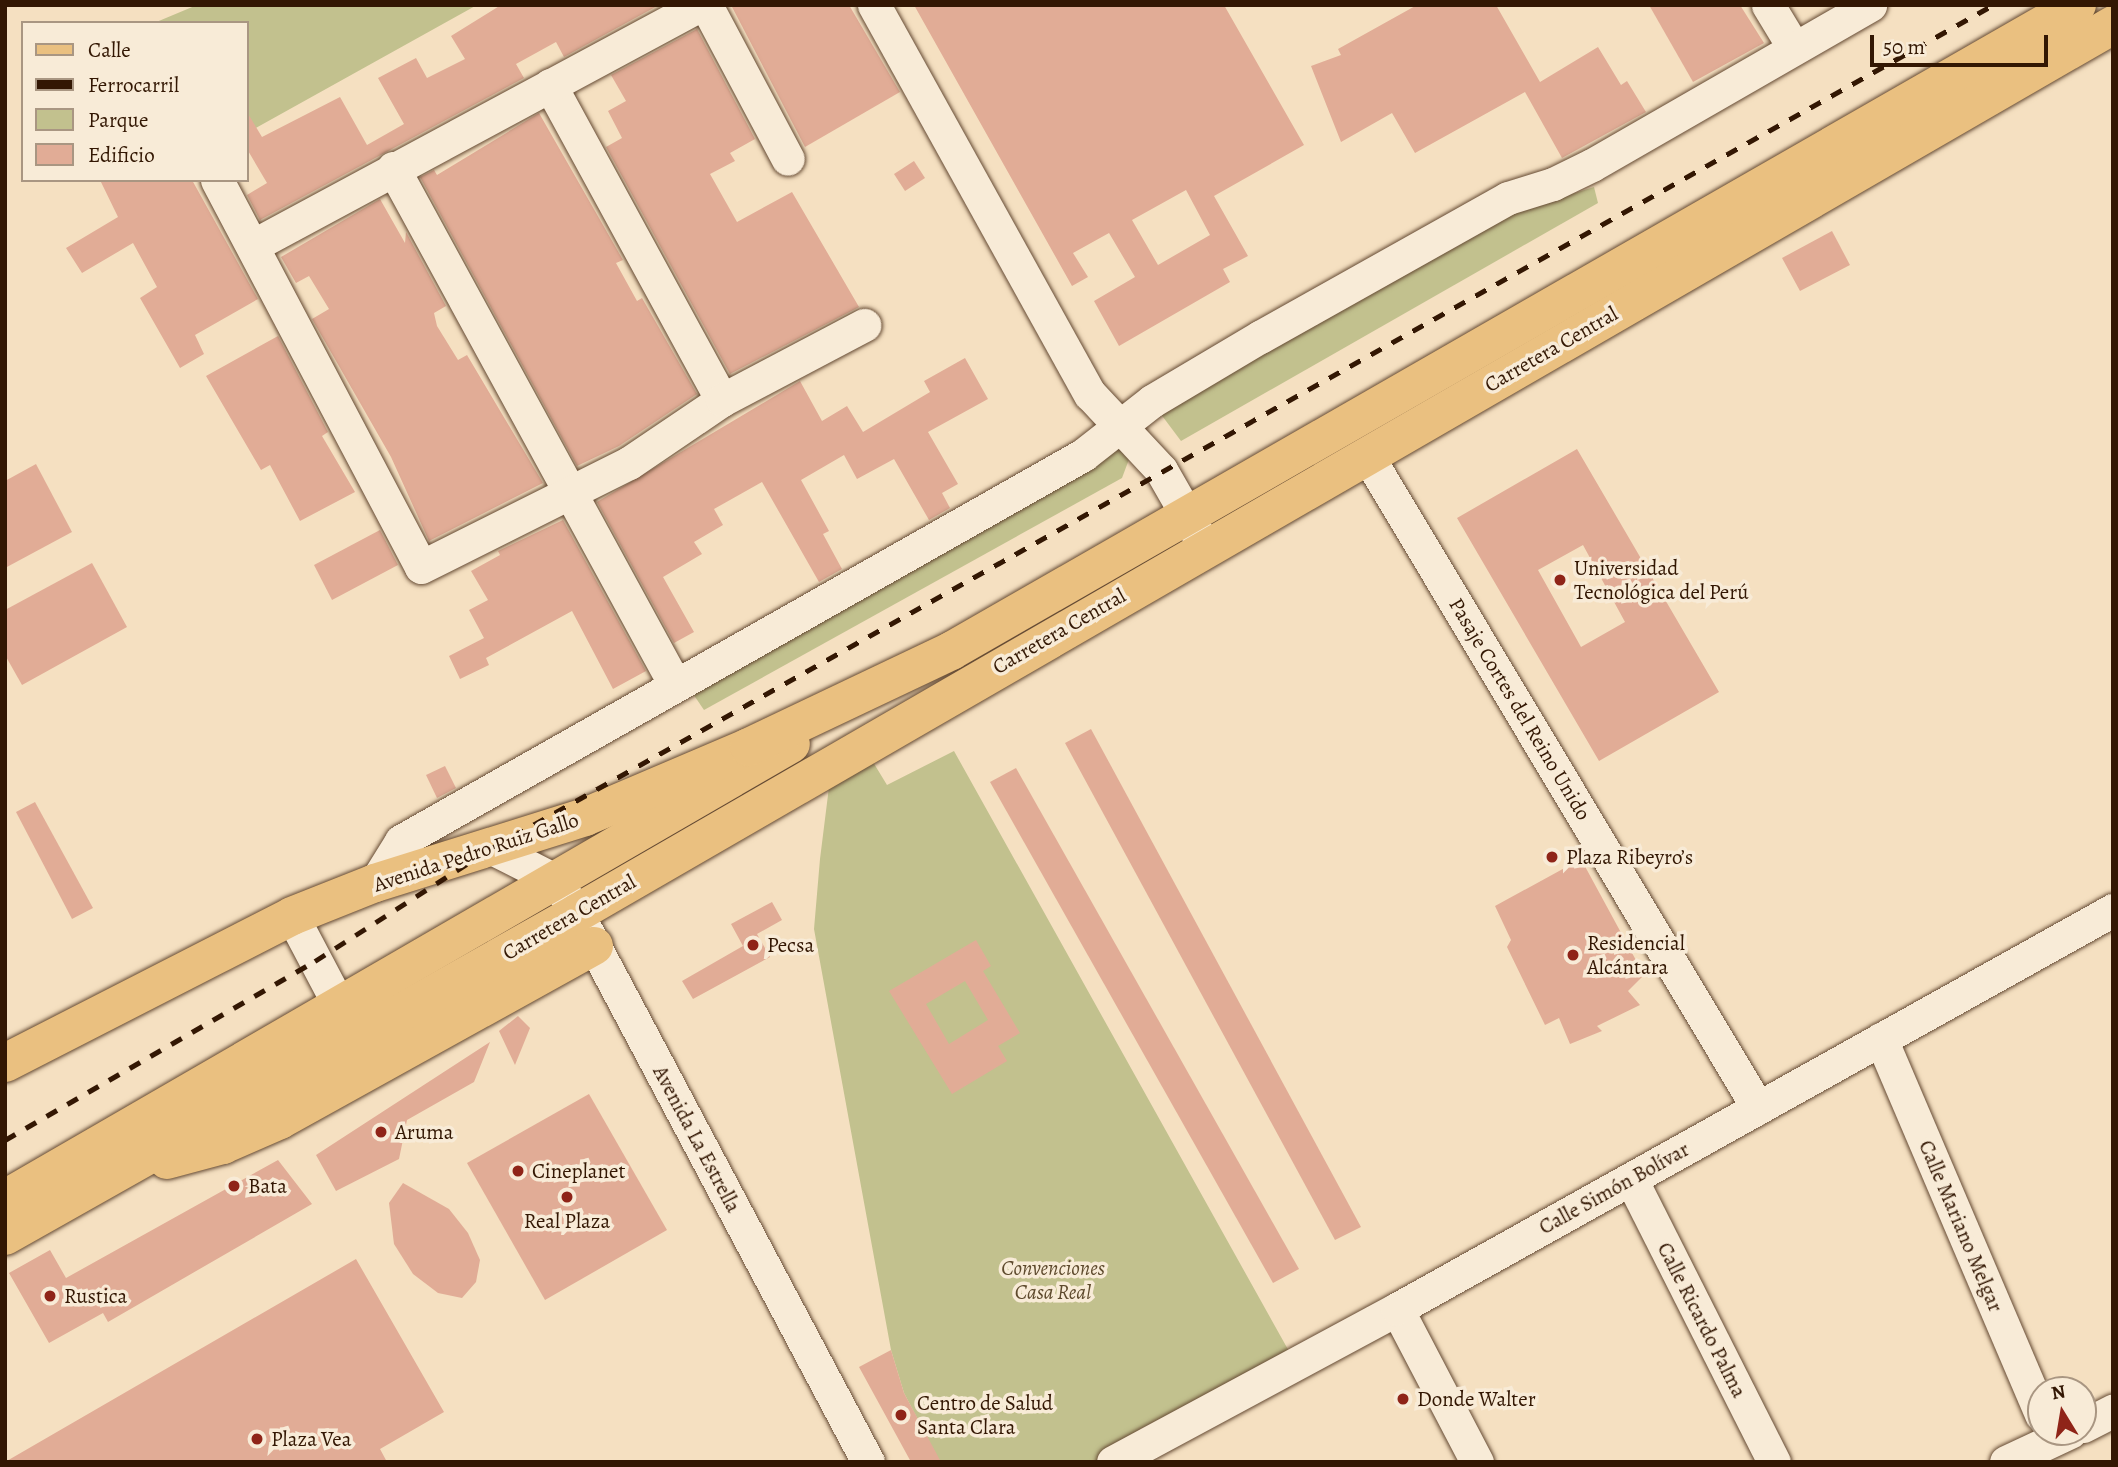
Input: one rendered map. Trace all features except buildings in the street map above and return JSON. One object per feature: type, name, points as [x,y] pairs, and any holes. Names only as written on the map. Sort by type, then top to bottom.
[{"type":"main road","name":"Carretera Central","points":[[5,1199],[1186,513],[2077,5]]},
{"type":"main road","name":"Carretera Central","points":[[5,1236],[99,1182],[586,929],[1205,546],[1734,243],[2104,20]]},
{"type":"main road","points":[[1717,209],[1734,243]]},
{"type":"main road","name":"Avenida Pedro Ruiz Gallo","points":[[6,1061],[292,916],[375,883],[585,817],[675,781],[951,651]]},
{"type":"street","points":[[254,245],[700,5]]},
{"type":"street","points":[[706,5],[788,159]]},
{"type":"street","points":[[874,5],[1090,394],[1161,470],[1205,546]]},
{"type":"street","points":[[1768,5],[1794,48]]},
{"type":"street","points":[[375,883],[401,841],[674,683],[1071,462],[1152,401],[1260,337],[1508,198],[1553,184],[1592,165],[1870,5]]},
{"type":"street","points":[[550,85],[722,400]]},
{"type":"street","points":[[393,168],[568,494],[674,683]]},
{"type":"street","points":[[219,182],[421,567],[629,463],[722,400],[864,325]]},
{"type":"street","name":"Pasaje Cortes del Reino Unido","points":[[1367,455],[1758,1108]]},
{"type":"street","name":"Avenida La Estrella","points":[[492,848],[555,880],[586,929],[868,1462]]},
{"type":"street","points":[[292,916],[339,1005]]},
{"type":"street","name":"Calle Simón Bolívar","points":[[1113,1462],[1397,1309],[1881,1039],[2111,917]]},
{"type":"street","name":"Calle Mariano Melgar","points":[[1881,1039],[2030,1376]]},
{"type":"street","name":"Calle Ricardo Palma","points":[[1631,1179],[1773,1462]]},
{"type":"street","points":[[1397,1309],[1477,1462]]},
{"type":"street","points":[[2097,1419],[2113,1411]]},
{"type":"street","points":[[2006,1462],[2037,1446]]},
{"type":"green space","points":[[197,5],[477,5],[248,132],[248,21],[159,21]]},
{"type":"green space","points":[[1594,187],[1598,203],[1181,441],[1160,413],[1520,210]]},
{"type":"green space","points":[[1121,438],[1134,446],[1122,478],[704,710],[689,688]]},
{"type":"green space","name":"Convenciones Casa Real","points":[[954,751],[1290,1353],[1140,1429],[1137,1439],[1094,1462],[940,1462],[904,1393],[891,1350],[814,929],[820,859],[829,787],[873,762],[887,785]]},
{"type":"railway","points":[[5,1140],[315,961],[492,848],[1993,5]]},
{"type":"place","name":"Universidad Tecnológica del Perú","points":[[1560,580]]},
{"type":"place","name":"Plaza Ribeyro’s","points":[[1552,857]]},
{"type":"place","name":"Pecsa","points":[[753,945]]},
{"type":"place","name":"Residencial Alcántara","points":[[1573,955]]},
{"type":"place","name":"Aruma","points":[[381,1132]]},
{"type":"place","name":"Cineplanet","points":[[518,1171]]},
{"type":"place","name":"Bata","points":[[234,1186]]},
{"type":"place","name":"Real Plaza","points":[[567,1197]]},
{"type":"place","name":"Rustica","points":[[50,1296]]},
{"type":"place","name":"Donde Walter","points":[[1403,1399]]},
{"type":"place","name":"Centro de Salud Santa Clara","points":[[901,1415]]},
{"type":"place","name":"Plaza Vea","points":[[257,1439]]}]
